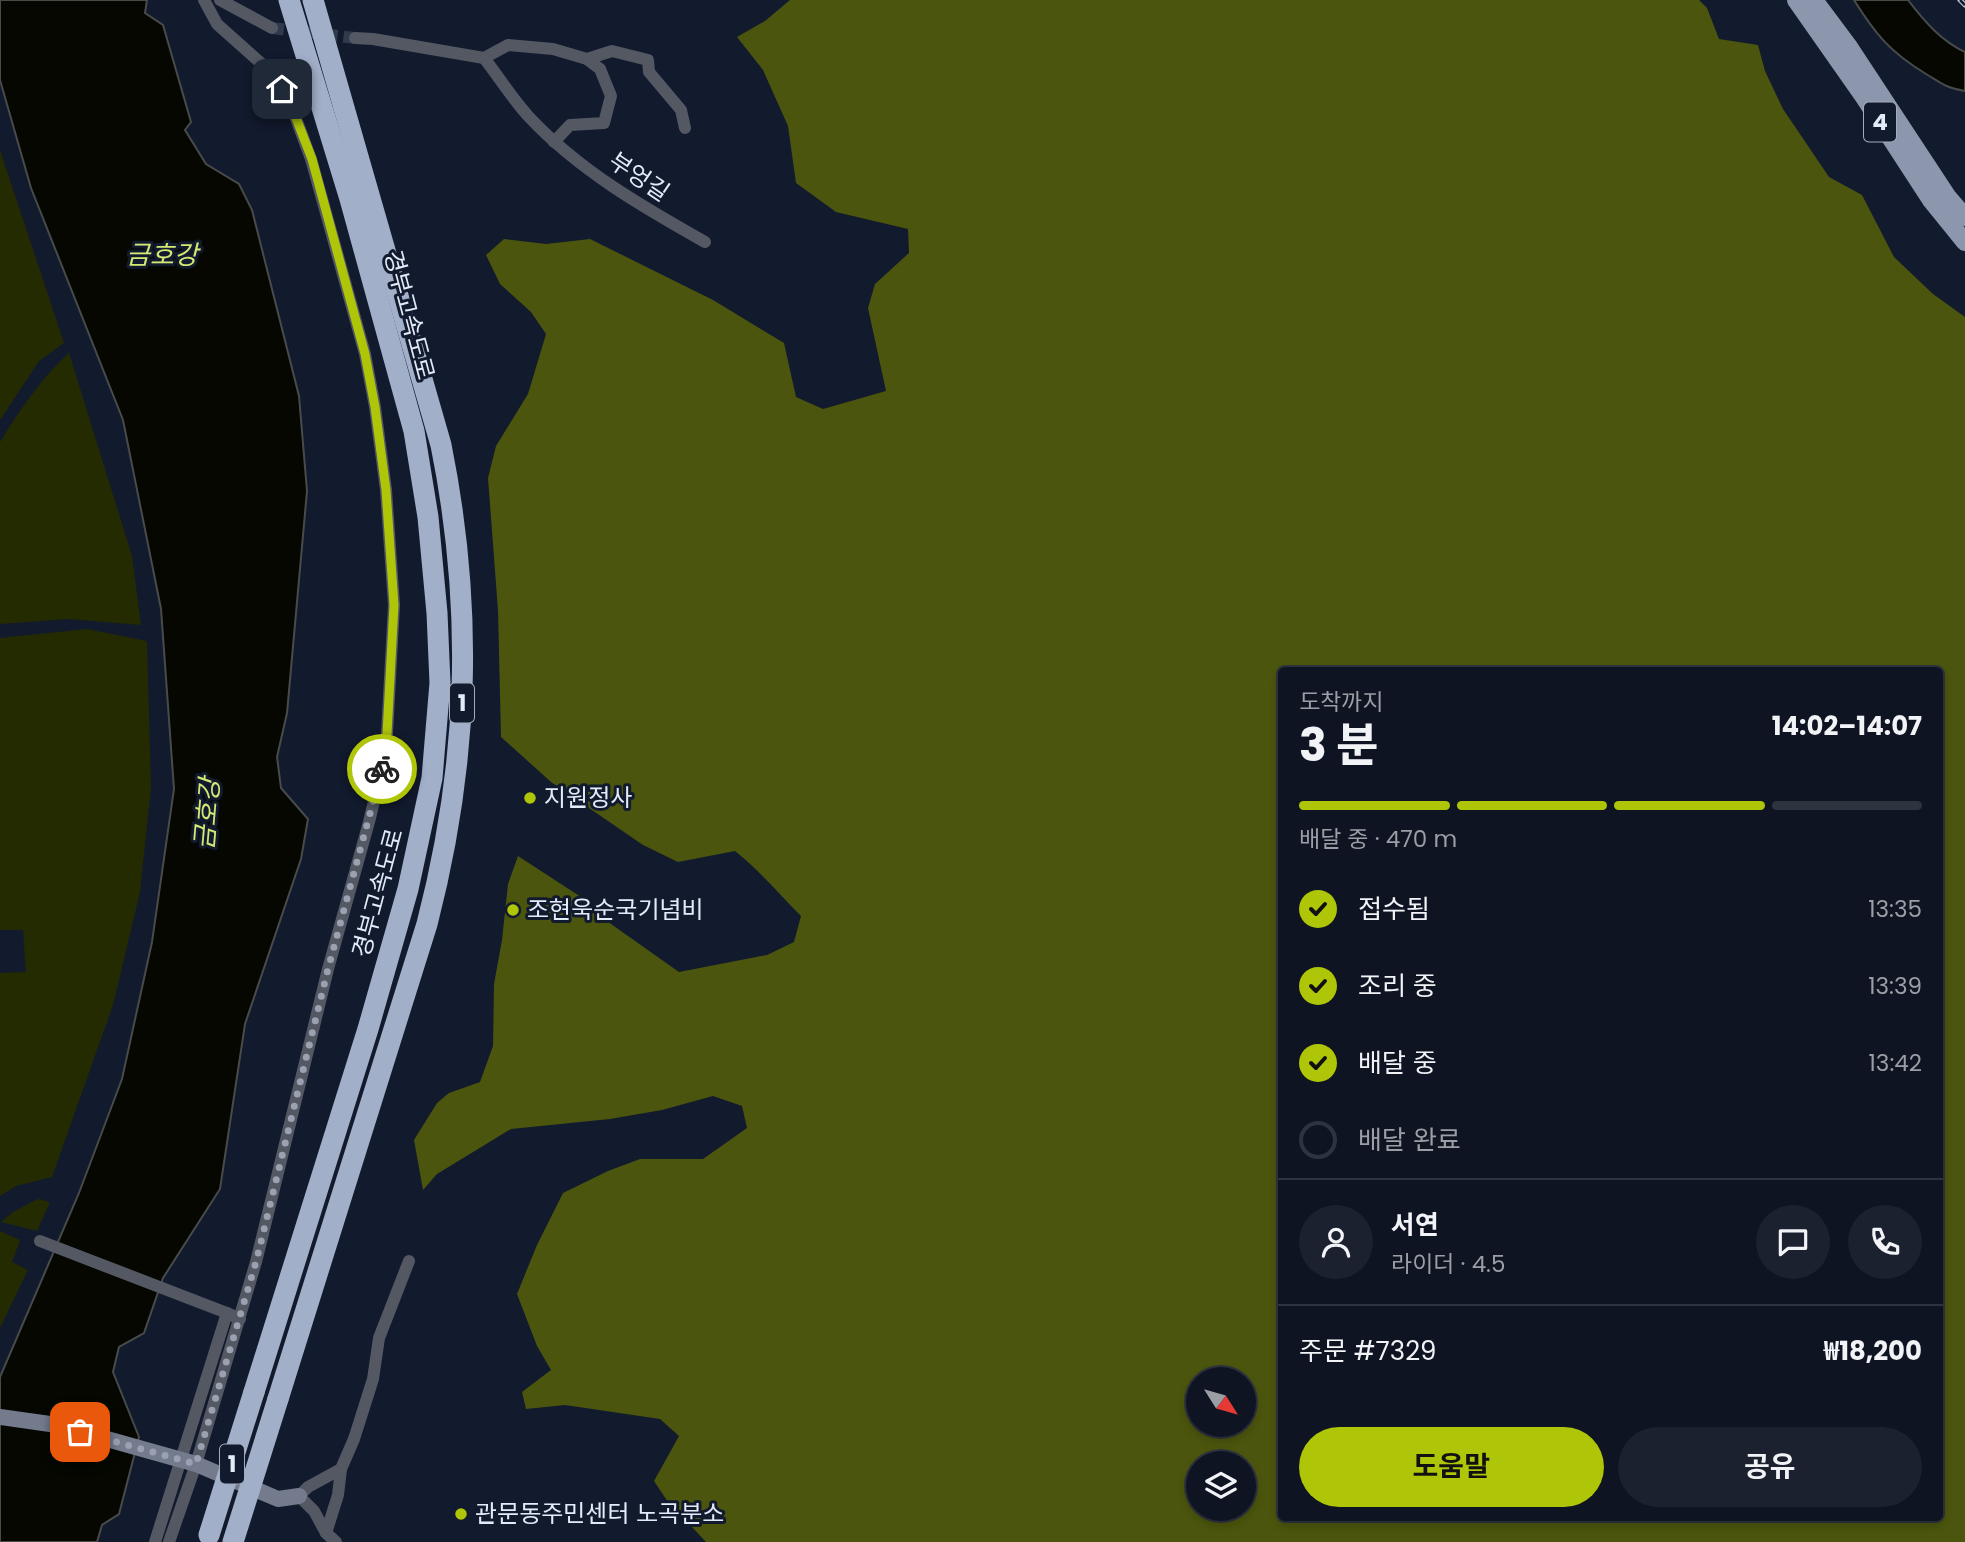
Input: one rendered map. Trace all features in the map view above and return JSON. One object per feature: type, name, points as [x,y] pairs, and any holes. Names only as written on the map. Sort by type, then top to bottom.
[{"type":"highway","name":"경부고속도로","points":[[208,1539],[368,1029],[408,889],[432,778],[440,683],[428,517],[414,431],[350,199],[289,0]]},
{"type":"highway","name":"경부고속도로","points":[[233,1542],[439,878],[455,789],[464,676],[464,626],[449,485],[441,445],[313,0]]},
{"type":"main road","name":"4","points":[[1796,0],[1931,200],[1965,243]]},
{"type":"main road","name":"4","points":[[1814,0],[1849,47],[1947,196],[1965,216]]},
{"type":"main road","points":[[0,1417],[57,1425],[196,1464],[278,1499],[299,1496]]},
{"type":"street","points":[[169,1542],[240,1320],[386,752],[394,605],[386,490],[375,407],[361,342],[312,159],[291,105],[273,74],[217,23],[204,0]]},
{"type":"street","points":[[220,0],[272,28]]},
{"type":"street","points":[[355,38],[484,58],[508,45],[553,49],[587,59],[612,51],[648,60],[649,72],[681,110],[685,128]]},
{"type":"street","name":"부엉길","points":[[484,58],[527,115],[554,142],[636,203],[705,242]]},
{"type":"street","name":"부엉길","points":[[554,142],[570,125],[604,123],[611,96],[600,69],[587,59]]},
{"type":"street","points":[[40,1241],[240,1320]]},
{"type":"street","points":[[331,1538],[341,1469],[373,1379],[379,1338],[408,1261]]},
{"type":"street","points":[[155,1542],[227,1313]]},
{"type":"street","points":[[331,1538],[314,1511],[299,1496],[308,1487],[341,1469]]},
{"type":"green space","points":[[790,0],[1699,0],[1707,8],[1719,39],[1758,45],[1765,71],[1783,109],[1829,177],[1862,195],[1894,257],[1933,294],[1965,317],[1965,1542],[706,1542],[666,1499],[654,1481],[679,1436],[660,1419],[565,1405],[526,1409],[522,1392],[551,1370],[537,1346],[517,1294],[537,1245],[563,1193],[640,1159],[703,1159],[747,1128],[742,1106],[713,1096],[662,1110],[610,1119],[511,1129],[437,1174],[423,1190],[414,1140],[437,1103],[449,1093],[480,1082],[493,1046],[494,984],[508,884],[518,856],[581,897],[611,924],[679,972],[767,955],[794,942],[801,916],[735,851],[678,862],[643,845],[551,782],[501,737],[498,610],[488,478],[496,446],[528,394],[546,334],[531,312],[500,284],[486,255],[504,239],[546,244],[590,239],[713,300],[784,343],[796,397],[823,409],[886,391],[868,308],[875,284],[909,253],[908,229],[836,212],[796,183],[788,126],[763,70],[737,37],[765,21]]},
{"type":"green space","points":[[0,150],[64,343],[39,361],[0,420]]},
{"type":"green space","points":[[69,353],[132,556],[141,625],[68,619],[0,624],[0,442],[32,395]]},
{"type":"green space","points":[[87,629],[147,641],[151,788],[140,892],[113,1005],[52,1177],[16,1186],[0,1196],[0,973],[26,972],[23,930],[0,930],[0,638]]},
{"type":"green space","points":[[38,1199],[50,1202],[37,1231],[1,1222],[13,1212]]},
{"type":"green space","points":[[0,1231],[20,1240],[12,1262],[28,1270],[0,1328]]},
{"type":"water","name":"금호강","points":[[0,0],[147,0],[145,13],[163,25],[191,122],[185,130],[206,164],[239,184],[252,210],[299,396],[307,491],[287,713],[277,757],[281,788],[308,819],[301,859],[245,1024],[220,1189],[163,1278],[144,1333],[119,1347],[113,1372],[139,1437],[119,1514],[102,1525],[97,1542],[0,1542],[0,1377],[79,1193],[122,1079],[152,942],[174,789],[161,609],[123,420],[31,188],[0,80]]},
{"type":"water","points":[[1854,0],[1908,0],[1933,30],[1965,52],[1965,91],[1944,85],[1893,50],[1869,23]]},
{"type":"tunnel","points":[[272,28],[355,38]]},
{"type":"railway","points":[[1960,0],[1965,5]]},
{"type":"way so far","points":[[80,1432],[196,1464],[256,1262],[328,969],[382,769]]},
{"type":"place","name":"지원정사","points":[[530,798]]},
{"type":"place","name":"조현욱순국기념비","points":[[513,910]]},
{"type":"place","name":"관문동주민센터 노곡분소","points":[[461,1514]]},
{"type":"route","points":[[282,89],[312,159],[365,354],[375,407],[386,490],[394,605],[386,752],[382,769]]}]
